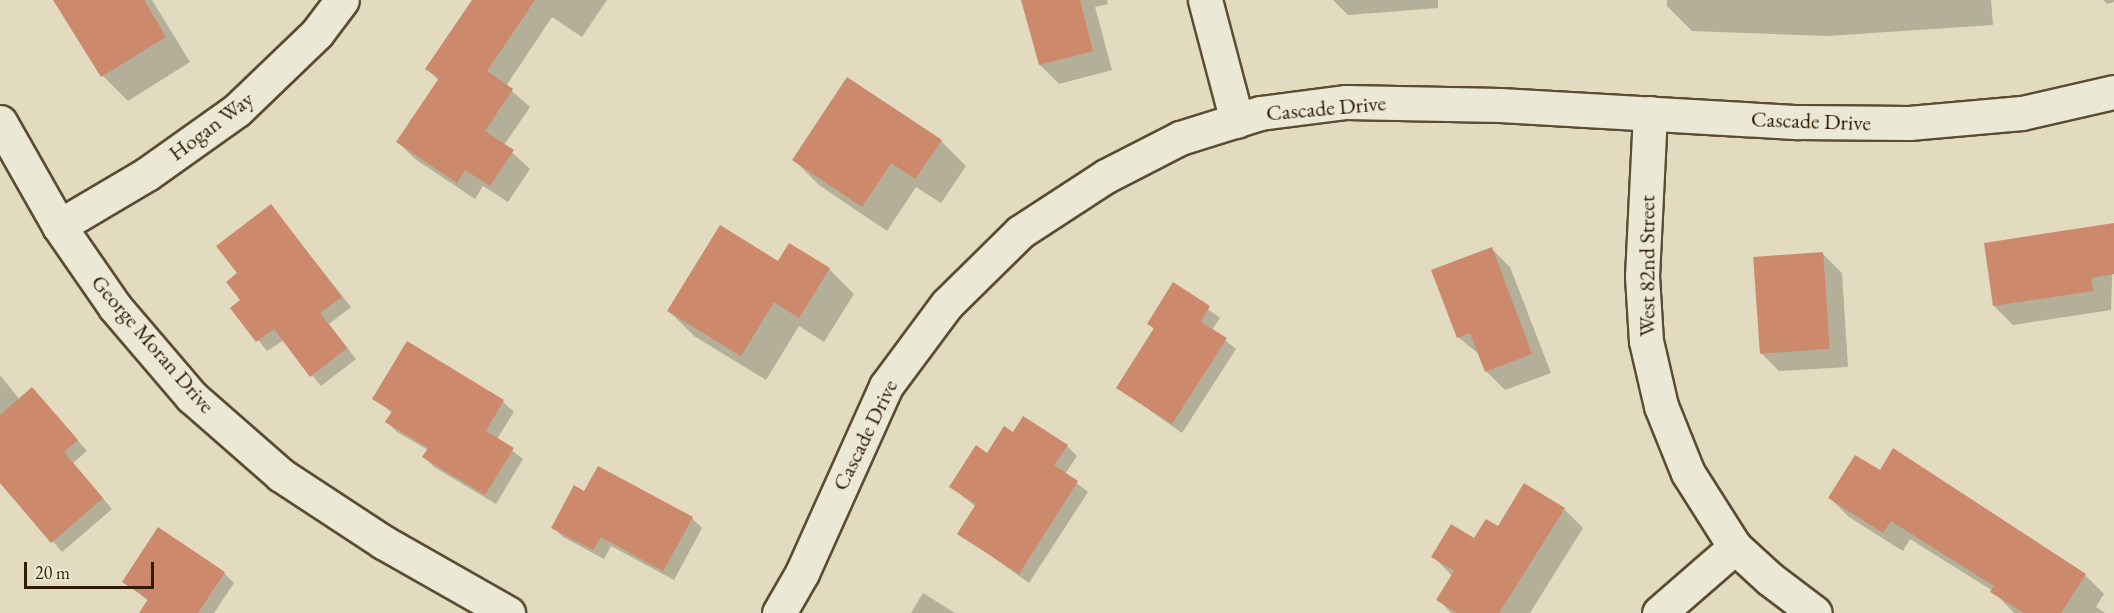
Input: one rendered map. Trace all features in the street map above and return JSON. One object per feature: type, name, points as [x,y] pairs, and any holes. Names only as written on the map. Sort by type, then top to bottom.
[{"type":"street","name":"Hogan Way","points":[[59,226],[147,174],[237,110],[317,33],[342,0]]},
{"type":"street","points":[[1205,0],[1237,121]]},
{"type":"street","name":"Cascade Drive","points":[[779,613],[802,573],[886,386],[947,304],[1020,232],[1106,176],[1180,138],[1260,113],[1346,102],[1441,102],[1799,122],[1910,123],[2022,113],[2114,92]]},
{"type":"street","name":"West 82nd Street","points":[[1650,113],[1642,276],[1646,341],[1661,406],[1688,473],[1735,547],[1770,579],[1815,613]]},
{"type":"street","name":"George Moran Drive","points":[[0,122],[59,226],[115,306],[192,397],[281,475],[383,542],[508,613]]},
{"type":"street","points":[[1659,613],[1735,547]]},
{"type":"building","points":[[53,0],[144,0],[166,37],[101,77]]},
{"type":"building","points":[[472,0],[535,0],[487,71],[513,89],[485,131],[514,150],[490,186],[465,170],[457,183],[396,142],[439,78],[425,69]]},
{"type":"building","points":[[1021,0],[1080,0],[1093,51],[1039,65]]},
{"type":"building","points":[[847,77],[942,140],[915,179],[891,163],[862,207],[792,160]]},
{"type":"building","points":[[271,204],[342,297],[320,313],[347,348],[310,377],[274,329],[256,342],[230,308],[240,300],[226,282],[237,273],[216,246]]},
{"type":"building","points":[[2114,223],[2114,274],[2091,278],[2093,291],[1993,306],[1984,243]]},
{"type":"building","points":[[720,225],[778,261],[789,243],[830,268],[799,318],[774,302],[741,356],[667,311]]},
{"type":"building","points":[[1492,247],[1532,354],[1485,372],[1470,333],[1457,338],[1431,270]]},
{"type":"building","points":[[1823,252],[1830,349],[1760,354],[1753,257]]},
{"type":"building","points":[[1173,282],[1210,306],[1201,322],[1227,338],[1172,424],[1116,388],[1154,328],[1147,324]]},
{"type":"building","points":[[407,341],[504,400],[486,431],[514,448],[485,495],[422,457],[428,448],[385,422],[392,411],[372,399]]},
{"type":"building","points":[[32,387],[78,440],[64,452],[103,498],[51,543],[0,483],[0,415]]},
{"type":"building","points":[[1023,416],[1068,445],[1054,465],[1078,481],[1019,574],[957,534],[976,504],[949,487],[976,445],[987,453],[1004,426],[1013,432]]},
{"type":"building","points":[[1893,448],[2086,574],[2061,613],[2024,613],[1990,592],[1994,586],[1891,521],[1883,533],[1828,498],[1855,455],[1880,470]]},
{"type":"building","points":[[598,466],[693,517],[663,571],[601,537],[593,550],[551,528],[574,485],[584,491]]},
{"type":"building","points":[[1524,483],[1565,508],[1499,613],[1457,613],[1436,600],[1454,571],[1431,557],[1451,524],[1474,538],[1486,519],[1498,526]]},
{"type":"building","points":[[158,527],[225,572],[198,613],[139,613],[148,599],[122,582]]}]
